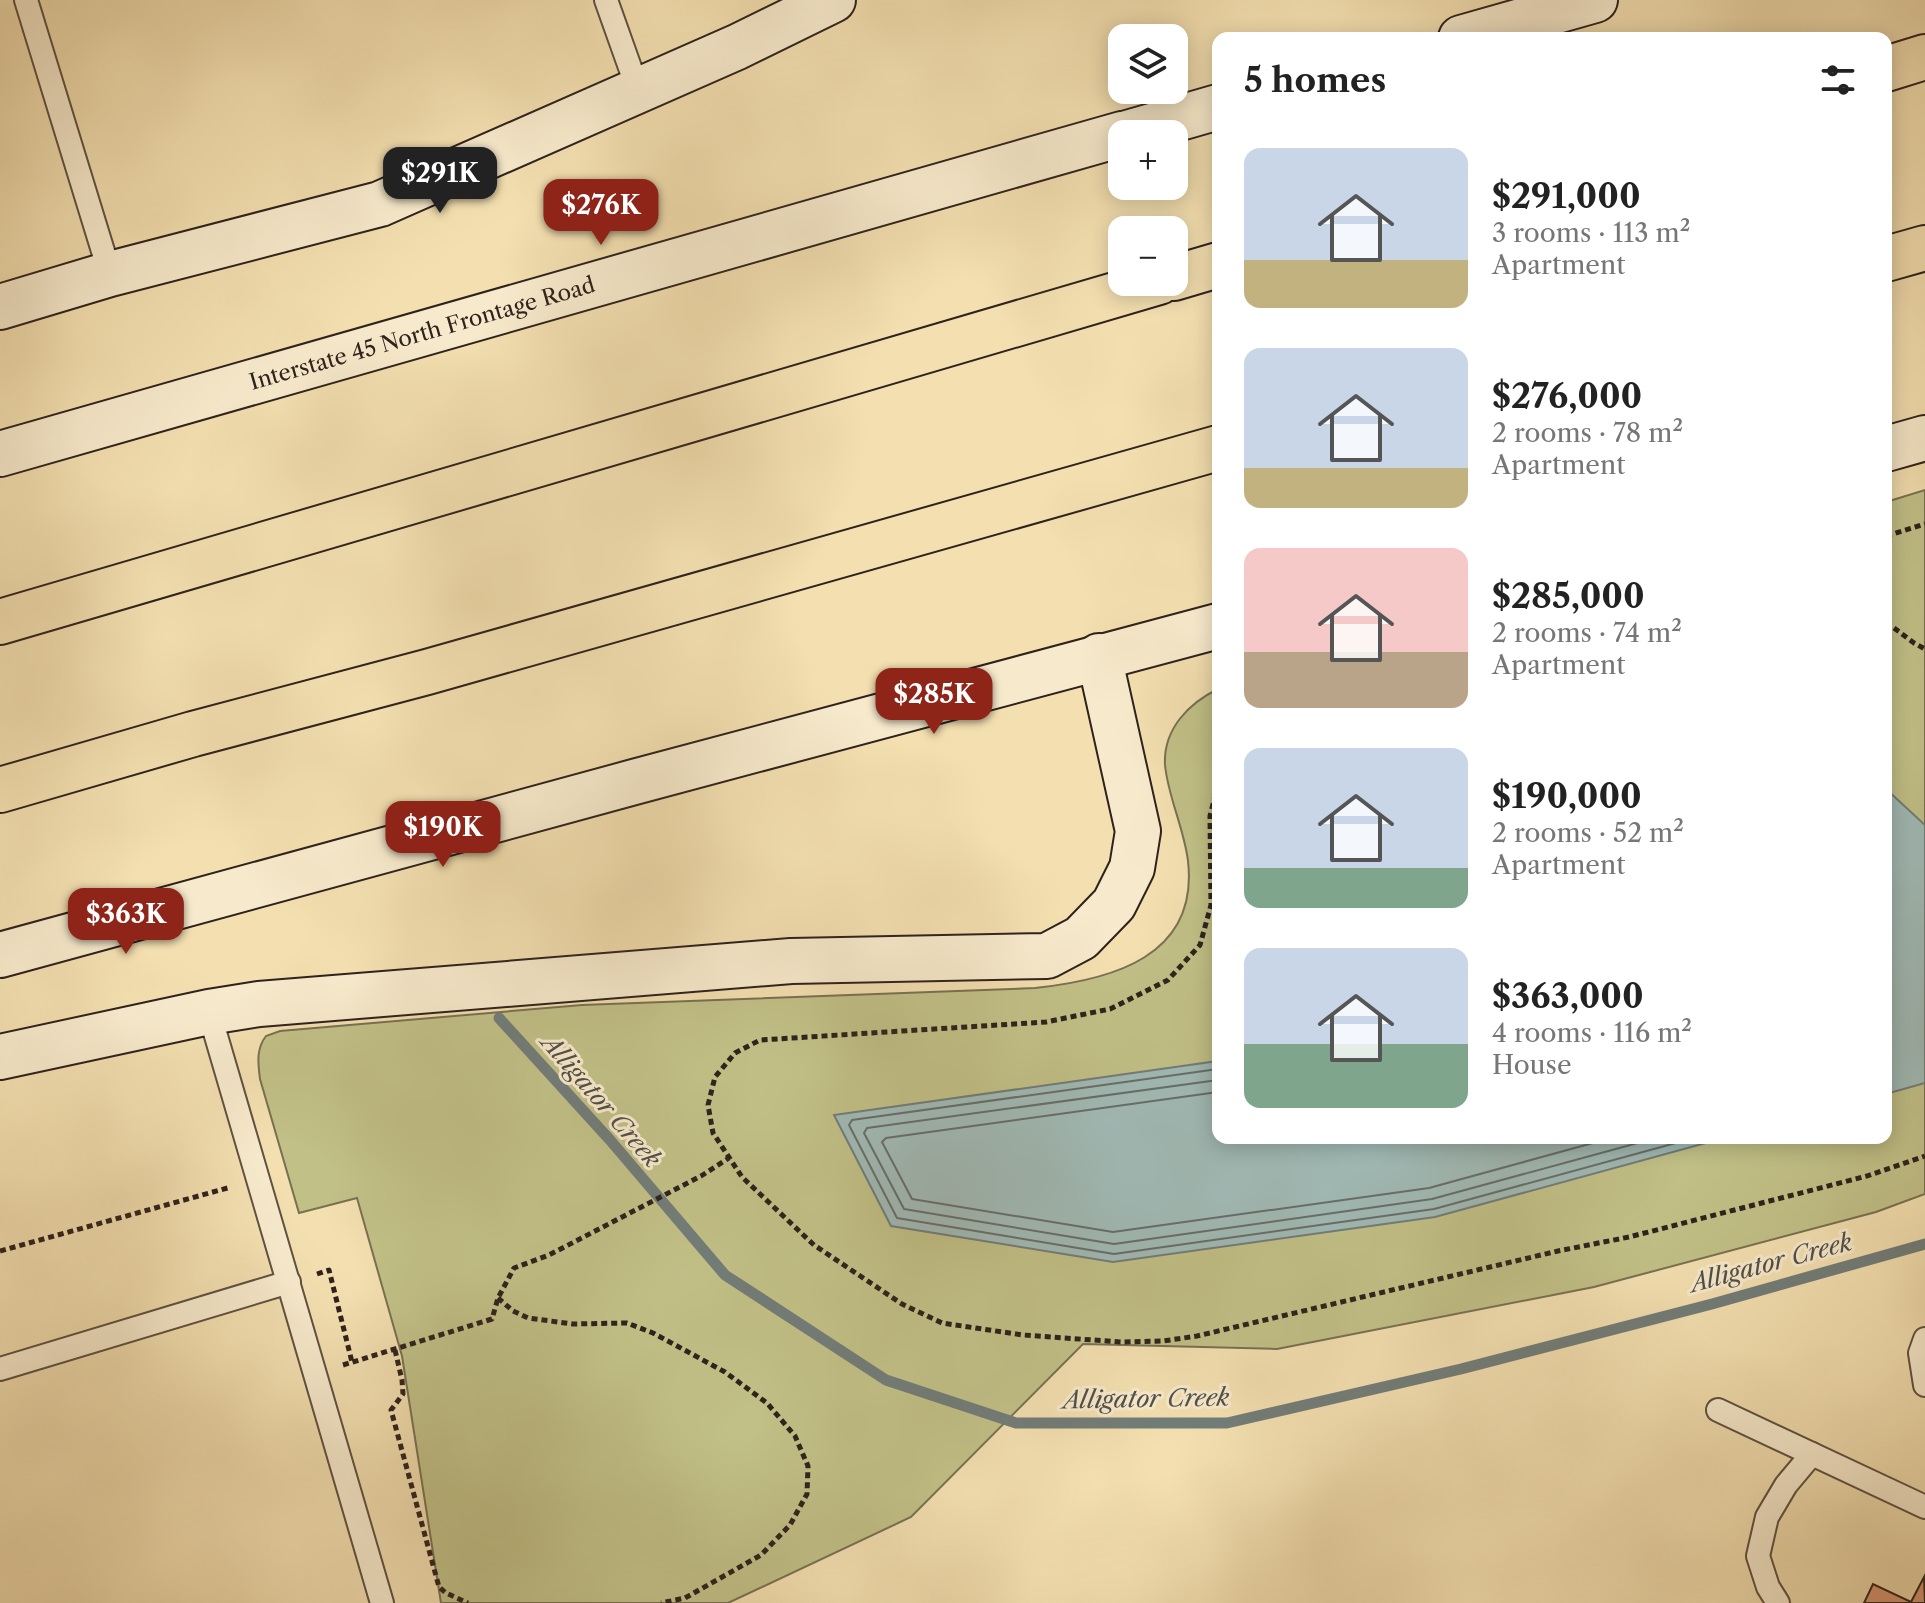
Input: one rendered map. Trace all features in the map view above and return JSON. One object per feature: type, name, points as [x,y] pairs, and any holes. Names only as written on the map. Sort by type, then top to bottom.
[{"type":"highway","points":[[1892,67],[1925,57]]},
{"type":"highway","points":[[1892,257],[1925,248]]},
{"type":"highway","points":[[1188,274],[1212,267]]},
{"type":"highway","points":[[0,622],[1111,296]]},
{"type":"highway","points":[[0,790],[1212,450]]},
{"type":"main road","points":[[0,307],[110,274],[380,204],[737,47],[833,0]]},
{"type":"main road","points":[[1482,32],[1595,0]]},
{"type":"main road","name":"Interstate 45 North Frontage Road","points":[[1172,120],[1212,109]]},
{"type":"main road","name":"Interstate 45 North Frontage Road","points":[[0,454],[1108,138]]},
{"type":"main road","points":[[1892,447],[1925,438]]},
{"type":"main road","points":[[0,955],[1212,628]]},
{"type":"main road","points":[[0,1057],[259,1004],[791,961],[1047,956],[1081,938],[1114,904],[1132,868],[1138,831],[1099,656]]},
{"type":"lane","points":[[26,0],[110,274]]},
{"type":"lane","points":[[606,0],[638,90]]},
{"type":"lane","points":[[209,1012],[382,1603]]},
{"type":"lane","points":[[0,1369],[289,1282]]},
{"type":"lane","points":[[1925,1339],[1920,1353],[1925,1385]]},
{"type":"lane","points":[[1718,1410],[1925,1507]]},
{"type":"lane","points":[[1778,1603],[1768,1587],[1758,1556],[1767,1517],[1786,1485],[1812,1454]]},
{"type":"path","points":[[1892,534],[1925,524]]},
{"type":"path","points":[[1892,626],[1925,649]]},
{"type":"path","points":[[1212,808],[1211,905],[1200,945],[1168,980],[1110,1009],[1046,1022],[760,1040],[735,1053],[715,1077],[708,1105],[713,1133],[742,1177],[814,1245],[902,1304],[942,1323],[1023,1335],[1121,1342],[1197,1336],[1629,1237],[1867,1176],[1925,1156]]},
{"type":"path","points":[[315,1372],[492,1319],[498,1298],[514,1268],[549,1255],[701,1176],[729,1158]]},
{"type":"path","points":[[0,1251],[259,1179]]},
{"type":"path","points":[[289,1282],[329,1270],[352,1362]]},
{"type":"path","points":[[498,1298],[513,1311],[528,1318],[573,1324],[627,1323],[653,1333],[725,1372],[767,1403],[795,1436],[808,1466],[807,1494],[790,1525],[761,1555],[685,1598],[661,1603]]},
{"type":"path","points":[[395,1350],[403,1394],[391,1410],[439,1587],[468,1603]]},
{"type":"shaded area","points":[[1925,490],[1925,1194],[1876,1212],[1594,1287],[1277,1349],[1083,1344],[911,1517],[728,1603],[441,1603],[402,1356],[357,1198],[299,1213],[260,1079],[259,1051],[266,1036],[280,1031],[582,1005],[1035,988],[1120,970],[1144,958],[1164,941],[1179,920],[1188,894],[1188,861],[1167,777],[1166,752],[1168,740],[1180,719],[1212,692],[1212,1144],[1892,1144],[1892,500]]},
{"type":"water","points":[[1892,795],[1925,825],[1925,1083],[1892,1092]]},
{"type":"water","points":[[1212,1062],[1212,1144],[1702,1144],[1435,1217],[1113,1262],[891,1226],[834,1115]]},
{"type":"building","points":[[1924,1577],[1925,1603],[1864,1603],[1873,1584],[1911,1602]]},
{"type":"waterway","name":"Alligator Creek","points":[[499,1018],[610,1140],[725,1275],[886,1380],[1016,1423],[1227,1423],[1461,1369],[1712,1304],[1925,1244]]}]
